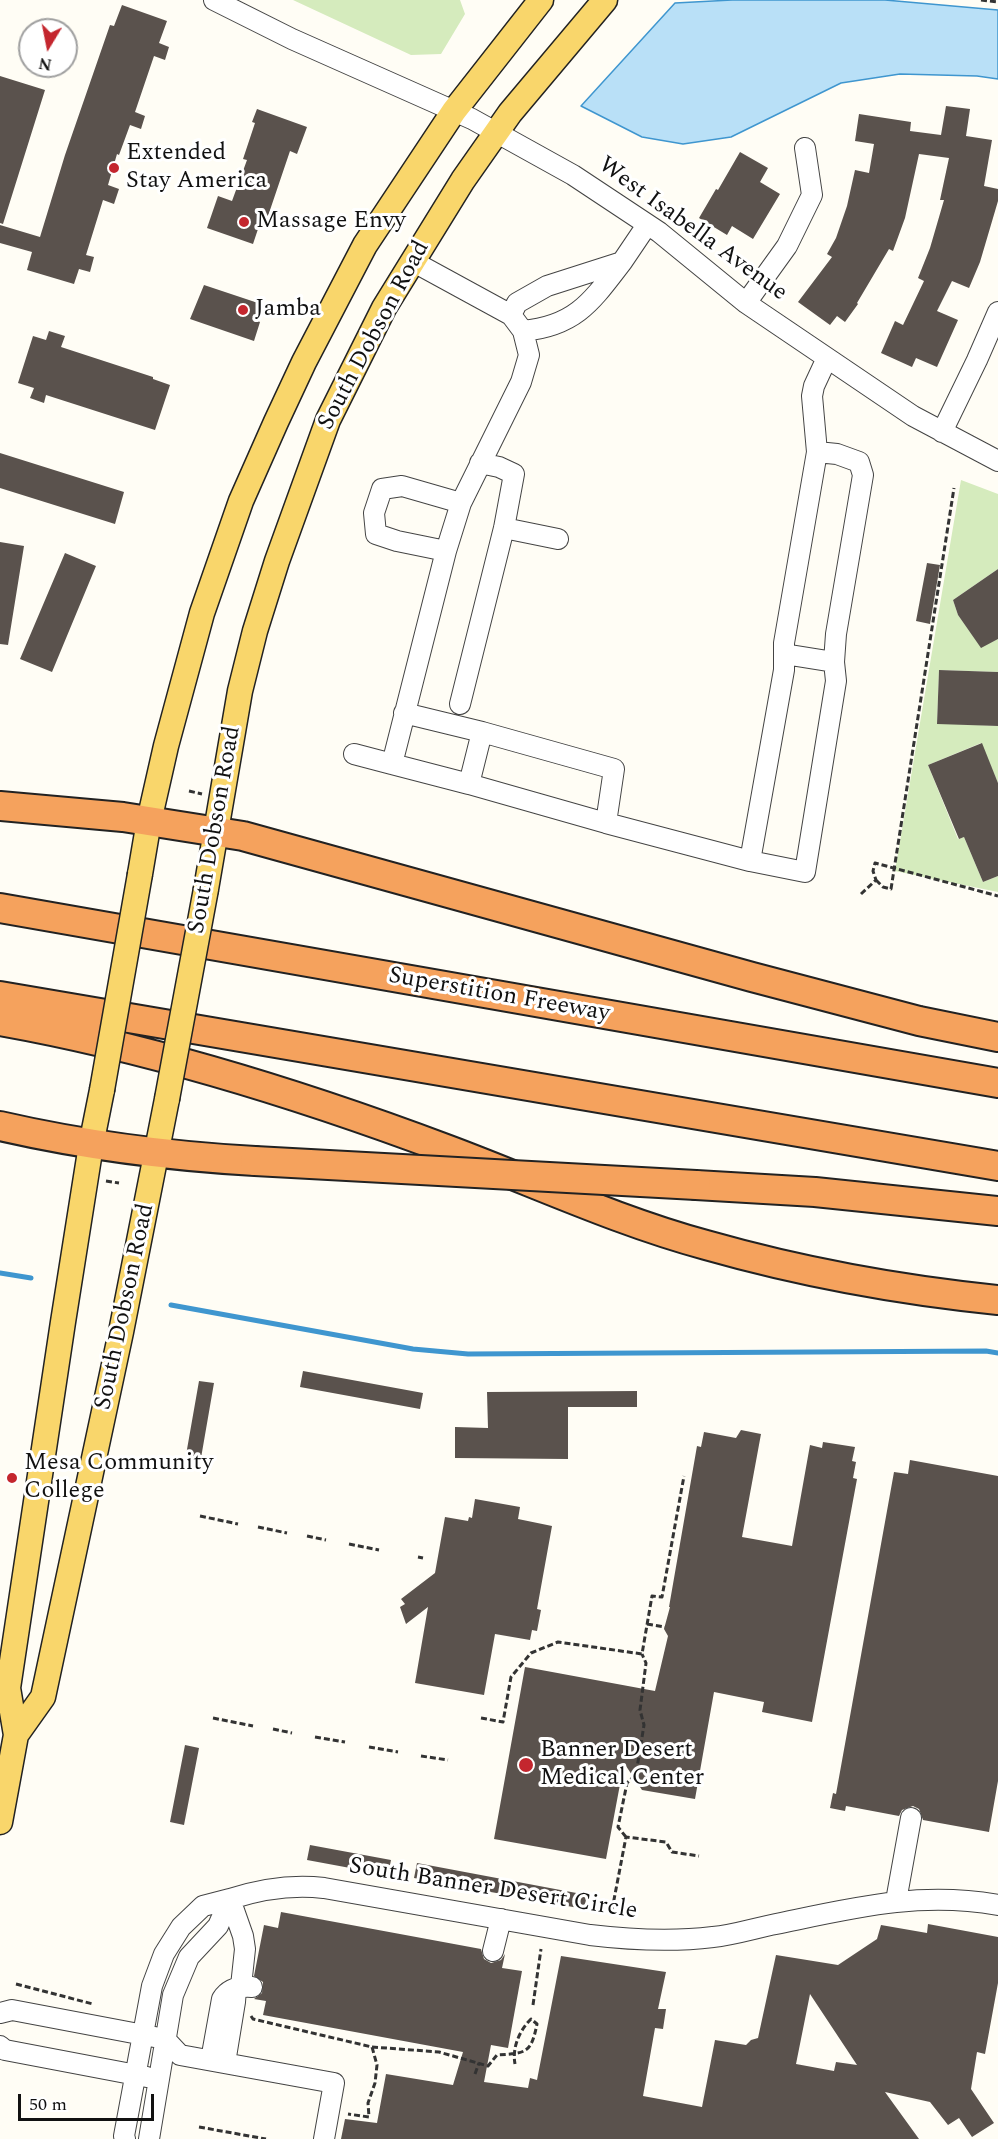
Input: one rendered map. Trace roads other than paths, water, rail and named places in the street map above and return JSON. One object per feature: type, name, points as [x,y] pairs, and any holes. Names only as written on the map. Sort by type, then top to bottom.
[{"type":"highway","points":[[0,806],[149,821],[243,836],[919,1022],[998,1037]]},
{"type":"highway","name":"Superstition Freeway","points":[[0,908],[998,1083]]},
{"type":"highway","points":[[0,996],[998,1166]]},
{"type":"highway","points":[[0,1020],[101,1040],[273,1089],[363,1119],[587,1205],[704,1245],[836,1276],[938,1294],[998,1300]]},
{"type":"highway","points":[[0,1126],[91,1145],[157,1154],[815,1192],[998,1211]]},
{"type":"main road","name":"South Dobson Road","points":[[0,1822],[16,1735],[4,1688],[91,1145],[149,821],[194,642],[241,501],[304,362],[365,245],[454,111],[541,0]]},
{"type":"main road","name":"South Dobson Road","points":[[16,1735],[44,1696],[157,1154],[240,692],[255,631],[277,561],[328,420],[384,308],[495,132],[605,0]]},
{"type":"street","name":"West Isabella Avenue","points":[[214,0],[292,39],[454,111],[573,175],[647,225],[746,303],[913,416],[998,461]]},
{"type":"street","points":[[746,303],[787,246],[812,195],[805,148]]},
{"type":"street","points":[[412,261],[517,323],[541,329],[568,320],[586,307],[622,262],[647,225]]},
{"type":"street","points":[[392,764],[446,551],[461,503],[521,382],[529,355],[517,323],[517,303],[547,286],[622,262]]},
{"type":"street","points":[[942,432],[998,312]]},
{"type":"street","points":[[750,861],[817,452],[812,396],[814,386],[827,358]]},
{"type":"street","points":[[354,754],[750,861],[805,872],[836,681],[834,662],[836,634],[863,476],[860,462],[837,454],[817,452]]},
{"type":"street","points":[[460,704],[504,528],[514,474],[499,467],[480,463]]},
{"type":"street","points":[[446,551],[397,541],[376,534],[374,513],[382,489],[402,486],[461,503]]},
{"type":"street","points":[[504,528],[558,539]]},
{"type":"street","points":[[784,654],[834,662]]},
{"type":"street","points":[[404,713],[614,768],[606,823]]},
{"type":"street","points":[[469,784],[482,732]]},
{"type":"street","points":[[896,1902],[911,1818]]},
{"type":"street","name":"South Banner Desert Circle","points":[[125,2139],[152,1986],[164,1954],[181,1927],[203,1906],[261,1890],[310,1886],[590,1935],[632,1940],[675,1941],[716,1937],[846,1909],[896,1902],[937,1899],[968,1900],[998,1905]]},
{"type":"street","points":[[218,2062],[219,2006],[226,1992],[243,1987],[245,1948],[230,1899]]},
{"type":"street","points":[[149,2139],[173,1995],[189,1957],[218,1926],[230,1899]]},
{"type":"street","points":[[493,1951],[501,1919]]},
{"type":"street","points":[[0,2013],[12,2010],[142,2034],[165,2039],[180,2055],[334,2083],[324,2139]]},
{"type":"street","points":[[0,2046],[5,2050],[159,2079]]},
{"type":"water","points":[[732,0],[885,0],[998,10],[998,79],[977,76],[900,74],[841,83],[731,137],[683,144],[642,137],[581,106],[675,3]]},
{"type":"waterway","points":[[0,1273],[31,1278]]},
{"type":"waterway","points":[[171,1305],[413,1349],[468,1354],[986,1351],[998,1353]]},
{"type":"place","name":"Extended Stay America","points":[[114,168]]},
{"type":"place","name":"Massage Envy","points":[[244,222]]},
{"type":"place","name":"Jamba","points":[[243,310]]},
{"type":"place","name":"Mesa Community College","points":[[12,1478]]},
{"type":"place","name":"Banner Desert Medical Center","points":[[526,1765]]}]
